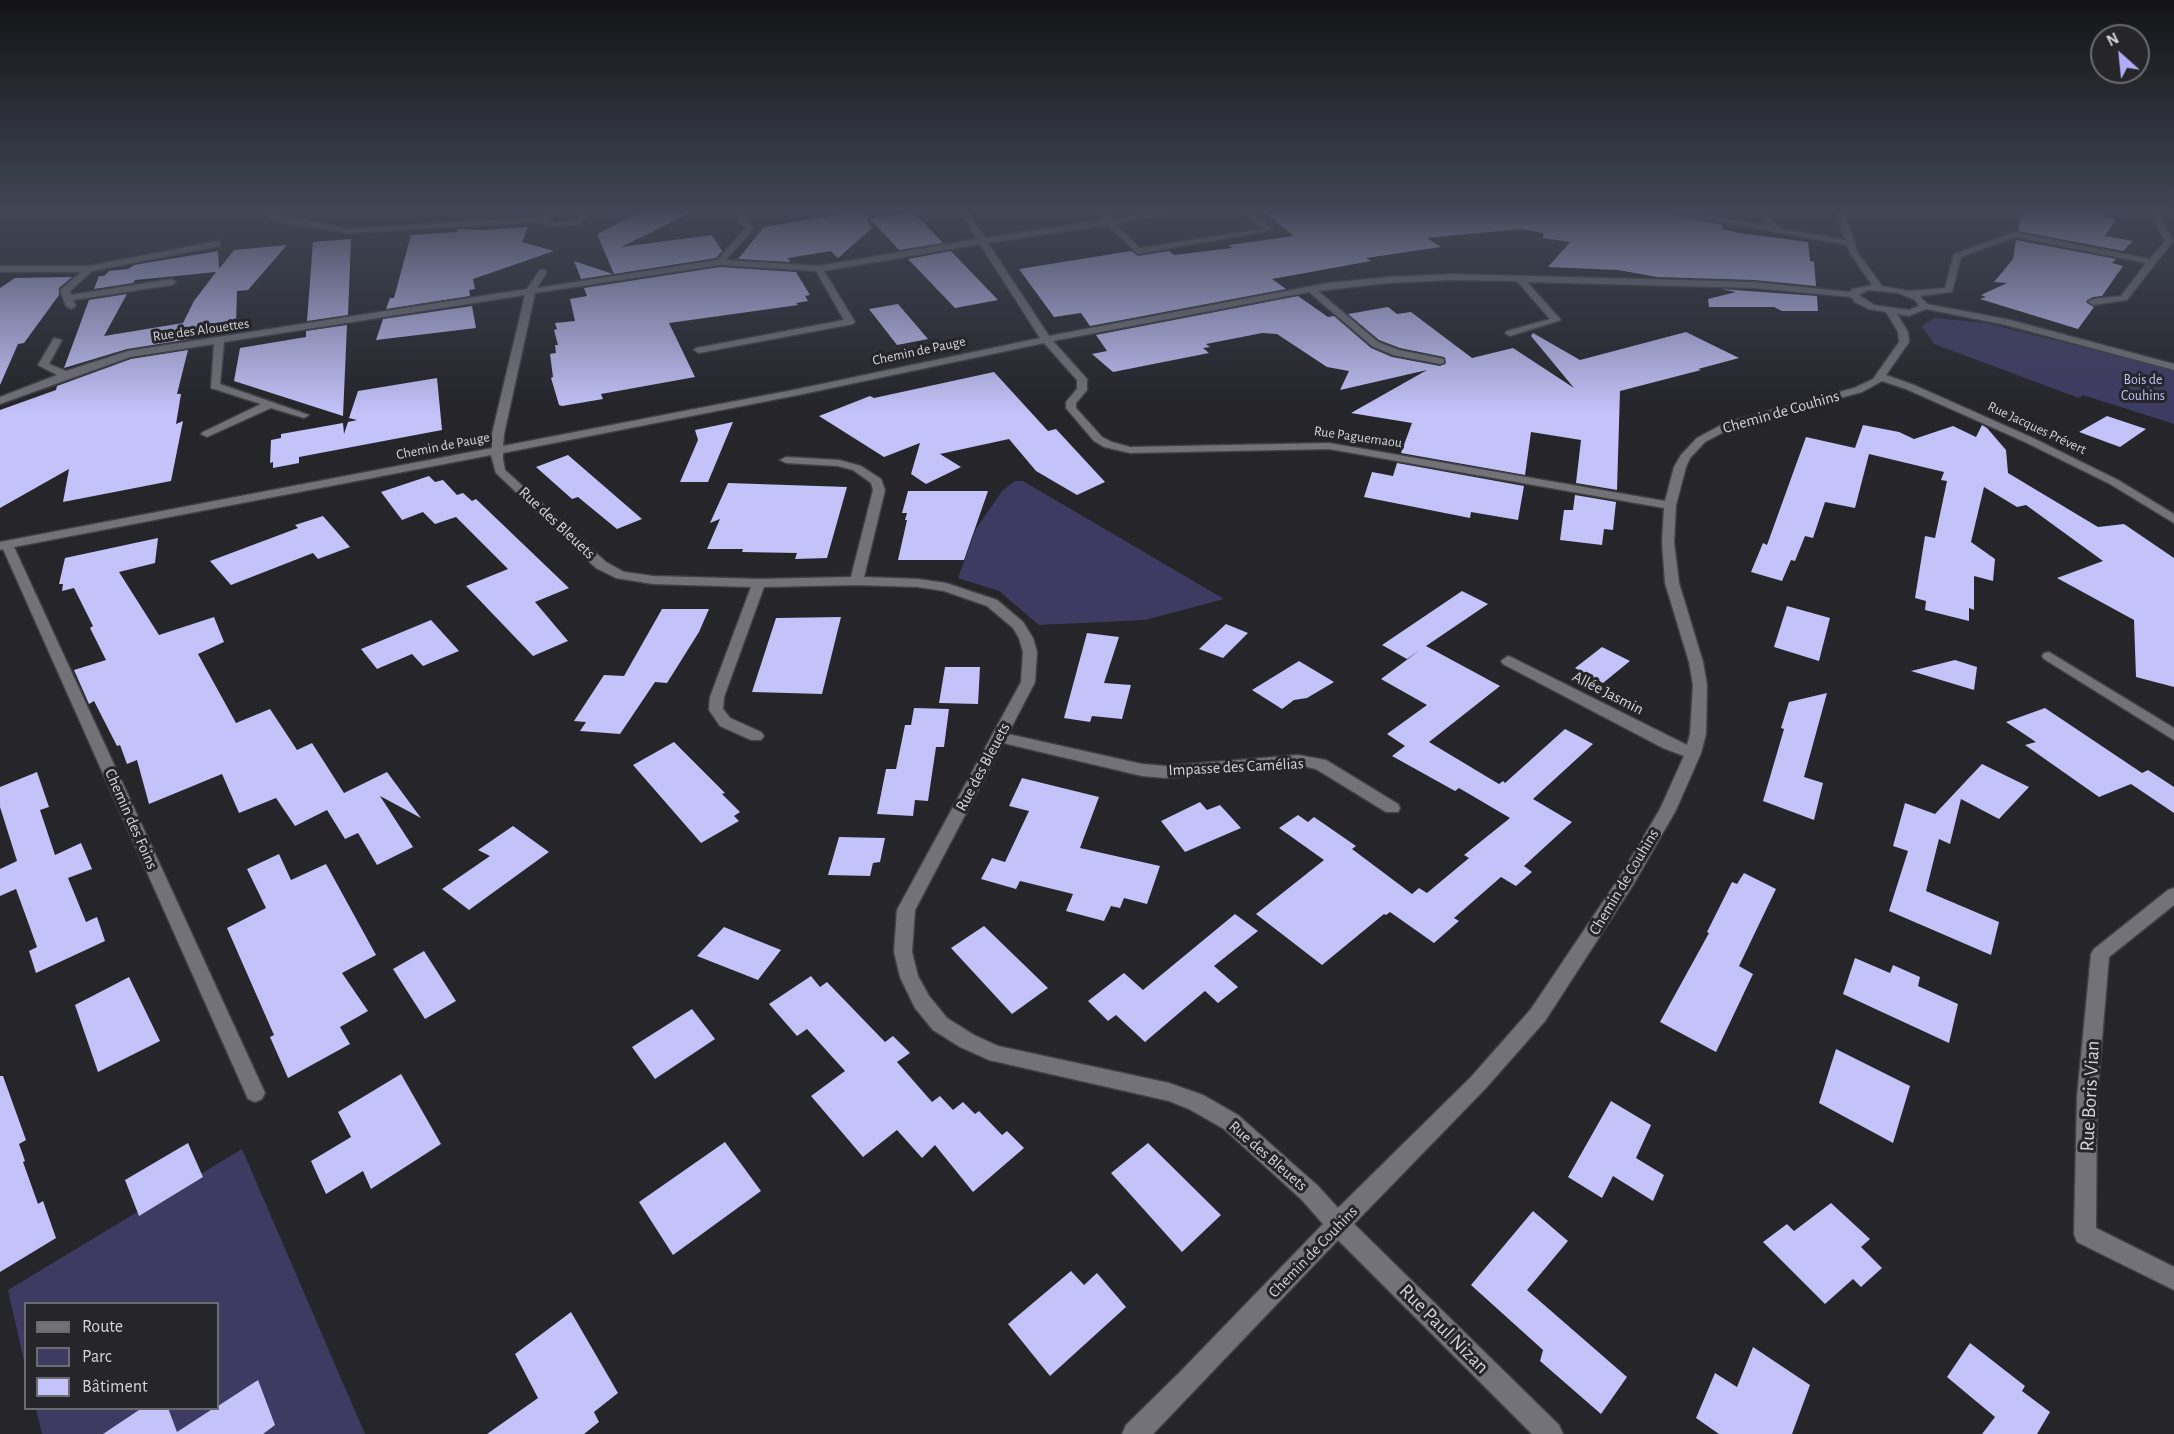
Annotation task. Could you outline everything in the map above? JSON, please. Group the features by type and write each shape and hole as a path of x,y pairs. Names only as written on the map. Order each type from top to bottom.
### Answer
{"street":[{"path":"77,279 65,290 70,303 172,282"},
{"path":"496,451 531,290 538,279"},
{"name":"Rue des Alouettes","path":"0,401 128,354 219,342 606,279"},
{"path":"699,350 850,322 825,279"},
{"path":"1007,279 1046,340"},
{"name":"Chemin de Pauge","path":"4,546 798,392 1046,340 1311,289 1402,279"},
{"name":"Chemin de Pauge","path":"1511,279 1754,285 1854,295"},
{"path":"1510,333 1556,320 1520,279"},
{"path":"1872,279 1878,287"},
{"path":"1910,294 1949,290 1952,279"},
{"path":"2093,302 2124,298 2139,279"},
{"path":"1924,306 1916,312 1891,312 1864,304 1854,295 1860,289 1878,287 1910,294 1918,298 1924,306 2007,322 2174,367"},
{"path":"1311,289 1374,344 1396,353 1440,361"},
{"name":"Chemin de Couhins","path":"1136,1434 1338,1224 1478,1083 1538,1015 1627,880 1668,810 1693,753 1700,724 1700,685 1696,662 1672,583 1668,542 1670,505 1685,457 1701,440 1713,433 1745,420 1858,390 1881,377 1904,342 1903,332 1891,312"},
{"path":"57,340 43,365 66,375"},
{"name":"Rue Paguemaou","path":"1046,340 1082,379 1082,390 1070,406 1072,411 1098,439 1115,447 1130,450 1329,446 1670,505"},
{"path":"219,342 215,386 304,415"},
{"name":"Rue Jacques Prévert","path":"1881,377 1910,387 2029,440 2114,482 2174,519"},
{"path":"207,434 270,404"},
{"name":"Rue des Bleuets","path":"496,451 500,471 610,571 653,580 918,583 946,587 992,603 1018,625 1026,638 1030,652 1028,682 906,910 903,952 909,977 922,1002 940,1024 967,1041 996,1054 1169,1092 1216,1113 1231,1122 1270,1156 1310,1193 1338,1224"},
{"path":"786,460 839,463 857,468 877,481 879,490 857,581"},
{"name":"Chemin des Foins","path":"4,546 255,1093"},
{"path":"756,736 725,722 716,710 716,704 759,583"},
{"path":"2049,656 2174,735"},
{"name":"Allée Jasmin","path":"1508,661 1668,744 1693,753"},
{"name":"Impasse des Camélias","path":"999,736 1142,770 1166,772 1298,760 1320,764 1392,808"},
{"name":"Rue Boris Vian","path":"2174,895 2100,954 2087,1097 2085,1234 2174,1279"},
{"name":"Rue Paul Nizan","path":"1338,1224 1551,1434"}],"green space":[{"name":"Bois de Couhins","path":"1934,318 1986,323 2174,370 2174,424 2083,395 2079,398 1934,344 1922,326"},
{"path":"1015,481 1023,481 1224,599 1145,620 1039,625 999,591 958,578 976,529 1002,491"},
{"path":"242,1149 365,1434 42,1434 36,1410 219,1410 219,1302 24,1302 24,1361 8,1290"}],"building":[{"path":"14,279 70,279 59,288 59,295 24,343 18,344 0,385 0,288"},
{"path":"98,279 146,279 135,280 133,283 94,289"},
{"path":"211,279 258,279 248,290 237,291 236,323 193,329 190,339 127,349 64,368 89,300 127,294 104,336 183,323 194,301"},
{"path":"310,279 349,279 348,315 307,321"},
{"path":"399,279 473,279 475,289 469,290 470,296 386,309 390,298 394,298"},
{"path":"643,279 800,279 810,295 805,296 808,301 796,303 798,305 669,323 695,377 601,394 603,399 562,406 559,405 551,378 553,377 550,354 556,353 555,345 558,345 554,330 557,329 555,323 575,321 570,299 587,296 584,288"},
{"path":"927,279 978,279 998,300 955,308"},
{"path":"1026,279 1272,279 1286,289 1090,326 1081,313 1054,317"},
{"path":"1719,279 1815,279 1816,286"},
{"path":"1997,279 2114,279 2102,296 2086,301 2094,307 2078,329 1980,299 1986,297 1981,295 2007,283 1994,282"},
{"path":"1721,289 1817,296 1818,311 1782,311 1774,307 1709,307 1708,299 1736,292"},
{"path":"1298,296 1328,317 1334,316 1371,348 1392,357 1440,366 1446,363 1444,357 1400,348 1379,340 1348,314 1388,307 1397,314 1411,312 1472,358 1513,348 1574,388 1531,336 1533,333 1580,360 1686,332 1739,358 1620,391 1617,490 1576,483 1581,440 1531,432 1525,475 1401,453 1412,423 1351,413 1427,370 1340,390 1349,371 1327,367 1277,334 1262,333 1206,344 1210,347 1203,348 1209,353 1113,372 1092,354 1107,351 1096,335"},
{"path":"898,304 928,339 897,345 869,309"},
{"path":"472,306 476,328 376,340 383,319"},
{"path":"347,325 343,416 234,381 240,348 306,337 306,331"},
{"path":"188,350 177,394 181,394 176,424 183,421 171,481 63,502 69,469 0,508 0,410 131,359"},
{"path":"994,372 1048,431 1056,429 1105,482 1077,495 1036,471 1009,439 940,454 961,467 926,484 911,474 920,443 884,457 819,416 870,396 874,398"},
{"path":"437,378 442,430 299,457 299,463 273,468 273,462 270,463 271,440 281,438 281,434 343,423 344,434 348,422 357,420 349,418 358,391"},
{"path":"2107,416 2146,429 2120,447 2079,432"},
{"path":"733,422 708,482 680,482 698,440 695,430"},
{"path":"1863,425 1899,432 1914,439 1953,426 1976,437 1982,425 2006,450 2008,473 2098,527 2124,524 2174,558 2174,687 2136,677 2134,620 2057,578 2103,561 2026,505 2017,507 1984,487 1971,542 1995,559 1993,581 1974,576 1974,610 1969,608 1969,621 1925,610 1926,601 1915,598 1925,536 1935,538 1947,481 1941,480 1944,472 1869,454 1855,508 1825,502 1813,538 1805,536 1795,561 1791,560 1782,581 1751,572 1763,543 1767,545 1806,437 1855,448"},
{"path":"568,455 642,519 617,529 578,497 572,499 536,467"},
{"path":"1397,463 1524,486 1518,520 1471,512 1470,518 1364,497 1372,472 1393,476"},
{"path":"429,476 435,482 443,480 457,495 463,493 472,501 476,499 569,588 535,602 568,641 533,656 466,586 508,569 456,517 435,524 423,512 402,520 381,492"},
{"path":"728,483 847,487 827,558 795,559 797,553 707,549 720,519 710,523"},
{"path":"908,491 988,491 964,560 898,560 907,520 905,520 907,513 902,513"},
{"path":"1575,495 1616,502 1613,530 1604,529 1602,545 1560,540 1564,510 1573,510"},
{"path":"323,516 350,547 318,559 313,553 231,585 210,561 298,528 295,525"},
{"path":"158,538 155,563 119,572 159,635 214,617 224,642 198,654 236,723 270,709 297,750 312,743 344,793 387,772 421,818 380,796 413,847 377,865 358,833 345,839 327,810 295,826 276,798 239,813 222,774 149,804 137,760 127,764 120,745 117,746 94,701 89,704 74,670 106,660 90,628 93,626 74,588 62,591 63,584 59,584 65,558"},
{"path":"1462,591 1488,604 1426,646 1500,686 1429,742 1499,784 1503,781 1505,783 1565,729 1593,744 1533,799 1572,822 1524,866 1532,872 1516,886 1501,877 1454,918 1459,921 1434,943 1390,912 1384,914 1322,965 1256,914 1324,860 1279,828 1298,815 1308,822 1314,817 1356,846 1352,849 1412,894 1419,888 1427,893 1469,858 1464,855 1510,818 1459,788 1455,791 1392,756 1405,746 1387,734 1427,705 1381,679 1420,650 1407,659 1382,645"},
{"path":"1787,606 1830,618 1819,661 1774,647"},
{"path":"662,609 709,609 699,632 667,683 655,682 620,734 580,731 586,722 574,721 604,675 624,676"},
{"path":"841,617 822,694 752,692 776,618"},
{"path":"431,620 459,651 423,666 412,654 377,669 361,649"},
{"path":"1226,624 1248,633 1223,658 1199,649"},
{"path":"1087,633 1119,637 1104,683 1131,685 1122,719 1092,716 1090,722 1064,718"},
{"path":"1602,647 1630,661 1603,683 1575,668"},
{"path":"1955,660 1977,667 1974,690 1911,671"},
{"path":"1299,661 1334,682 1307,698 1294,700 1282,709 1252,690"},
{"path":"945,667 980,667 978,704 939,703"},
{"path":"1827,693 1804,777 1823,783 1814,820 1763,801 1784,729 1781,728 1789,702"},
{"path":"914,708 949,709 944,747 936,747 928,801 915,800 913,816 877,814 886,769 896,769 905,725 911,725"},
{"path":"2045,708 2142,773 2148,770 2174,787 2174,813 2131,784 2099,797 2025,745 2036,742 2006,722"},
{"path":"674,742 725,793 722,794 740,812 734,816 739,821 701,843 633,765"},
{"path":"1982,764 2029,787 1999,819 1961,799 1950,844 1939,839 1926,891 1999,922 1991,955 1889,911 1908,851 1893,846 1905,803 1935,814"},
{"path":"37,772 49,807 40,810 55,855 81,843 92,869 68,878 86,922 97,917 105,941 36,973 29,951 37,947 16,889 0,896 0,869 17,861 0,807 0,787"},
{"path":"1022,778 1099,797 1080,848 1160,866 1147,904 1124,898 1120,908 1111,906 1104,921 1066,911 1073,894 1020,881 1016,889 981,879 992,858 1005,862 1029,811 1009,806"},
{"path":"1200,802 1207,810 1220,805 1241,828 1185,852 1161,821"},
{"path":"513,826 549,852 469,910 442,889 490,856 478,850"},
{"path":"839,837 885,838 880,862 873,863 870,876 828,875"},
{"path":"279,854 291,880 326,864 376,955 342,973 368,1011 340,1027 350,1044 288,1078 270,1037 274,1035 227,928 266,908 247,869"},
{"path":"1744,873 1776,889 1739,966 1753,974 1716,1052 1660,1022 1709,933 1707,932 1732,882 1737,884"},
{"path":"1235,914 1258,931 1214,966 1238,987 1218,1003 1205,991 1145,1042 1116,1015 1108,1021 1088,1001 1124,973 1143,990"},
{"path":"984,926 1048,988 1012,1014 951,948"},
{"path":"724,927 781,950 758,980 697,956"},
{"path":"424,951 456,1001 425,1019 393,969"},
{"path":"1855,958 1890,973 1893,965 1920,977 1918,986 1958,1004 1949,1043 1843,994"},
{"path":"811,976 820,987 827,982 885,1042 893,1036 910,1053 897,1062 932,1102 940,1096 953,1110 963,1102 975,1114 979,1111 1002,1135 1007,1131 1024,1148 973,1192 935,1145 922,1158 897,1130 863,1157 811,1096 845,1071 807,1029 797,1036 769,1004"},
{"path":"129,977 160,1041 98,1072 75,1005"},
{"path":"692,1009 715,1039 655,1079 632,1047"},
{"path":"1836,1049 1910,1086 1893,1143 1819,1103"},
{"path":"401,1074 441,1144 371,1189 363,1171 326,1194 311,1161 351,1137 338,1112"},
{"path":"0,1076 3,1076 26,1140 19,1144 25,1161 23,1162 38,1204 43,1201 56,1238 0,1272"},
{"path":"1611,1101 1651,1125 1636,1158 1664,1175 1653,1201 1613,1176 1602,1198 1568,1177"},
{"path":"725,1142 761,1191 673,1255 639,1202"},
{"path":"188,1143 203,1177 139,1216 125,1180"},
{"path":"1148,1143 1221,1215 1182,1252 1111,1173"},
{"path":"1831,1203 1870,1239 1861,1247 1882,1268 1861,1287 1853,1279 1825,1304 1763,1242 1787,1224 1794,1231"},
{"path":"1533,1211 1568,1241 1527,1290 1627,1377 1601,1414 1540,1361 1543,1350 1471,1285"},
{"path":"1071,1271 1084,1285 1097,1273 1126,1307 1050,1376 1008,1324"},
{"path":"571,1312 618,1393 594,1412 599,1422 584,1434 487,1434 538,1398 515,1354"},
{"path":"1970,1343 2025,1386 2022,1391 2050,1412 2037,1434 1982,1434 1995,1417 1947,1377"},
{"path":"1753,1347 1810,1385 1792,1434 1719,1434 1696,1418 1715,1373 1737,1387"},
{"path":"258,1380 275,1425 263,1434 103,1434 139,1410 169,1410 177,1432 211,1410 219,1410 219,1405"}]}
